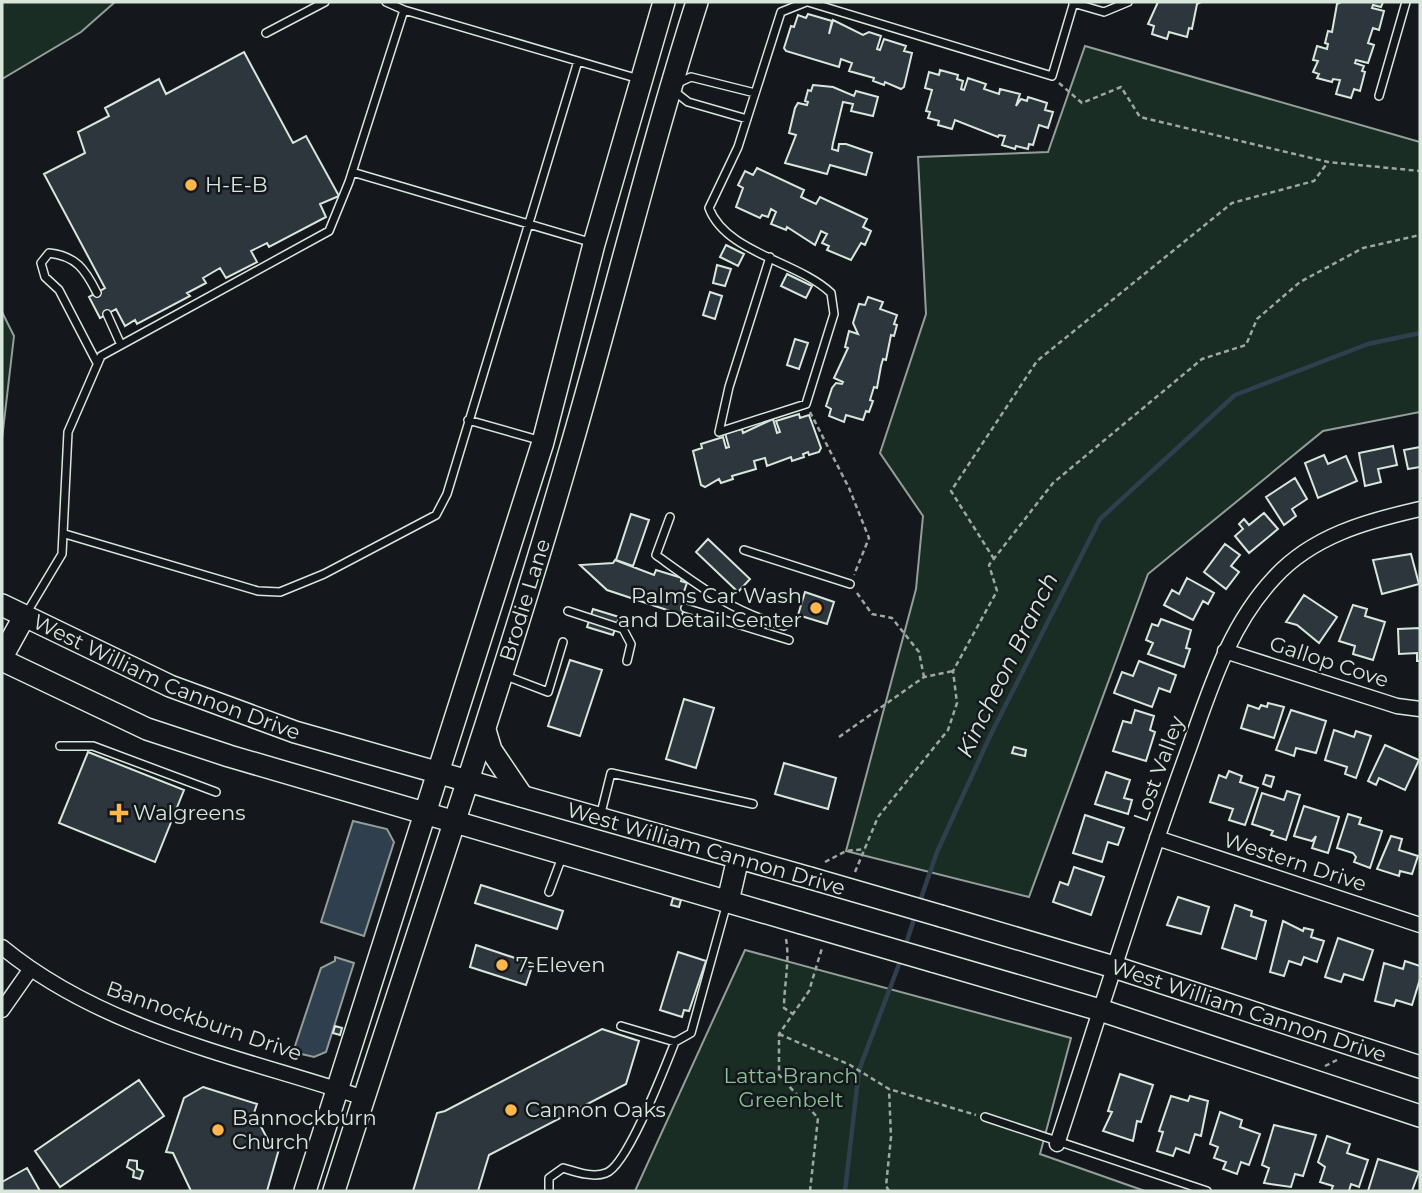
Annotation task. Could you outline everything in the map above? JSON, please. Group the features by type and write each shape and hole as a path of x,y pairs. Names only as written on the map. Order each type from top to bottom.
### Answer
{"main road":[{"name":"Brodie Lane","path":"304,1191 428,812 543,442 594,244 664,2"},
{"name":"Brodie Lane","path":"334,1191 457,821 571,449 669,87 697,2"},
{"path":"640,80 669,87"},
{"name":"West William Cannon Drive","path":"2,605 182,690 295,732 738,858 817,870 941,916 1114,967 1420,1066"},
{"path":"2,658 24,617"},
{"name":"West William Cannon Drive","path":"2,658 147,729 229,756 728,901 793,926 932,961 1100,1010 1420,1116"},
{"path":"485,730 491,750 522,796"},
{"path":"728,901 738,858"}],"street":[{"name":"Lost Valley","path":"1057,1144 1157,838 1225,651 1246,611 1276,576 1311,547 1346,529 1420,509"},
{"name":"Gallop Cove","path":"1225,651 1397,706 1420,709"},
{"name":"Western Drive","path":"1157,838 1420,925"},
{"name":"Bannockburn Drive","path":"2,947 30,970 128,1021 364,1098"},
{"path":"2,1010 30,970"}],"lane":[{"path":"267,33 325,2"},
{"path":"386,2 404,10 640,80"},
{"path":"770,257 729,387 719,432 806,404 834,314 831,293 817,279 736,240 715,223 709,208 738,147 781,12 807,2 1052,76 1074,2 1104,12 1128,2"},
{"path":"1379,96 1406,2"},
{"path":"24,617 61,554 65,534 68,432 101,356 329,231 352,172 404,10"},
{"path":"65,534 258,591 279,592 324,574 436,515 447,494 531,225 578,61"},
{"path":"747,119 688,102 669,87 691,77 755,93"},
{"path":"352,172 594,244"},
{"path":"97,293 84,268 66,255 49,253 41,263 45,277 59,290 97,363"},
{"path":"107,314 121,345"},
{"path":"468,420 543,442"},
{"path":"670,517 656,555 723,604 753,618 784,626"},
{"path":"744,550 850,584"},
{"path":"685,607 789,640"},
{"path":"568,611 623,629 631,644 627,661"},
{"path":"502,675 548,692 563,642"},
{"path":"60,746 93,746 216,792"},
{"path":"599,818 611,773 753,804"},
{"path":"550,892 563,854"},
{"path":"549,1191 549,1178 564,1168 581,1174 604,1174 619,1166 633,1132 650,1106 675,1042 691,1033 728,901"},
{"path":"621,1026 675,1042"},
{"path":"985,1117 1057,1144 1207,1191"}],"path":[{"path":"1052,76 1082,103 1121,87 1140,117 1328,162 1420,171"},
{"path":"994,559 951,491 1037,361 1233,203 1314,181 1328,162"},
{"path":"854,874 878,817 948,730 957,703 953,671 997,591 989,565 1053,483 1202,359 1246,345 1257,318 1300,282 1363,248 1420,235"},
{"path":"806,404 849,488 869,538 850,584 872,614 892,618 919,652 924,677"},
{"path":"839,737 924,677 953,671"},
{"path":"817,870 846,851 865,849"},
{"path":"793,926 784,978 784,1009 793,1014"},
{"path":"810,1191 818,1118 779,1075 779,1034 809,991 822,948"},
{"path":"779,1034 850,1065 889,1089 985,1117"},
{"path":"1323,1073 1325,1065 1340,1059"},
{"path":"889,1089 891,1137 886,1186 889,1191"}],"green space":[{"path":"2,2 115,2 81,32 2,79"},
{"path":"1085,46 1420,142 1420,412 1323,431 1148,574 1029,897 846,851 916,589 923,516 880,453 926,314 918,157 1048,152"},
{"path":"2,312 14,336 2,439"},
{"name":"Latta Branch Greenbelt","path":"745,950 1071,1038 1040,1154 1145,1191 635,1191"}],"water":[{"path":"353,821 387,829 394,842 364,936 321,922"},
{"path":"335,957 354,963 326,1052 314,1057 293,1052 321,968 335,961"}],"building":[{"path":"1158,2 1201,2 1197,4 1192,29 1189,28 1187,37 1169,32 1167,39 1152,34 1154,26 1148,24"},
{"path":"1383,2 1381,7 1373,5 1372,8 1384,11 1379,30 1373,28 1368,43 1374,45 1368,63 1356,60 1355,63 1364,66 1362,71 1365,72 1360,91 1354,89 1351,98 1336,94 1340,80 1333,79 1332,82 1317,78 1319,74 1313,72 1318,61 1313,60 1317,46 1327,49 1328,44 1325,43 1328,31 1332,32 1337,4"},
{"path":"808,14 832,21 829,34 833,20 863,35 869,32 881,36 877,49 880,50 884,39 906,46 904,51 912,53 904,87 901,89 885,82 884,85 873,81 874,78 849,71 852,63 841,59 839,67 786,51 784,48 791,26 794,27 798,15 806,18"},
{"name":"H-E-B","path":"244,52 293,143 306,136 339,196 320,204 326,217 269,247 267,243 251,251 257,262 226,278 220,268 203,278 206,283 187,293 190,296 137,324 135,320 125,326 116,309 100,318 89,297 105,288 44,174 85,153 78,132 109,116 105,108 159,79 166,94"},
{"path":"940,70 958,75 957,79 963,81 961,89 964,90 968,78 986,84 984,89 999,94 1000,89 1020,94 1016,106 1021,99 1027,101 1028,97 1047,103 1045,110 1053,112 1048,128 1039,125 1033,145 1029,144 1028,149 1016,146 1015,149 1002,145 1005,136 998,137 955,120 952,129 938,125 939,121 928,118 930,112 926,111 932,90 925,88 929,72 939,75"},
{"path":"813,85 833,87 854,96 856,91 878,97 873,116 851,111 853,104 843,102 832,149 838,151 839,144 846,144 872,153 866,175 830,165 827,174 785,163 796,135 789,133 795,108 798,103 807,105 808,102 805,101 808,90 811,91"},
{"path":"757,168 804,190 801,197 816,204 820,197 867,219 863,227 871,231 865,245 861,243 851,260 827,250 829,246 822,243 827,234 821,231 815,245 787,227 786,230 771,224 776,212 771,209 768,217 762,215 760,218 736,207 743,188 738,185 745,171 753,175"},
{"path":"726,245 744,254 738,266 720,257"},
{"path":"717,265 731,269 725,286 713,283"},
{"path":"787,274 812,286 806,298 781,286"},
{"path":"710,292 722,296 715,319 703,315"},
{"path":"868,297 883,302 880,309 897,315 894,324 897,325 894,336 891,335 886,360 883,359 869,412 866,411 863,420 846,415 844,422 829,416 831,409 826,406 832,388 836,383 843,382 834,378 848,348 845,347 849,331 858,334 853,323 859,304 865,305"},
{"path":"795,339 808,343 799,369 787,365"},
{"path":"799,414 800,418 809,415 821,448 819,452 809,455 808,452 803,454 804,457 792,461 791,457 767,466 765,458 754,461 756,469 732,476 733,479 721,483 719,479 705,487 701,485 693,451 702,448 701,444 723,437 726,448 729,447 725,433 742,429 743,433 773,419 777,433 780,432 776,421"},
{"path":"1393,446 1397,465 1378,469 1381,482 1365,486 1359,453"},
{"path":"1420,447 1420,467 1408,469 1404,450"},
{"path":"1324,455 1328,464 1346,456 1357,481 1318,498 1305,463"},
{"path":"1295,478 1307,499 1292,509 1296,516 1284,525 1266,497"},
{"path":"1264,513 1278,529 1249,553 1235,536 1243,529 1239,524 1244,519 1249,525"},
{"path":"631,514 649,520 633,566 616,560"},
{"path":"708,539 750,579 738,592 696,552"},
{"path":"1225,544 1240,555 1231,566 1239,572 1226,589 1204,572"},
{"path":"1411,554 1419,584 1382,594 1373,560"},
{"path":"615,560 654,575 656,570 682,578 681,581 687,583 682,597 688,598 682,615 607,590 580,565 613,563"},
{"path":"1187,578 1214,593 1208,604 1203,601 1193,620 1164,605 1172,590 1179,594"},
{"name":"Palms Car Wash and Detail Center","path":"805,592 834,602 827,624 798,615"},
{"path":"1304,595 1337,617 1319,643 1297,625 1286,622"},
{"path":"1353,605 1367,609 1365,616 1385,622 1373,660 1353,654 1355,646 1339,641"},
{"path":"593,609 619,617 613,635 587,627"},
{"path":"1161,619 1191,630 1186,648 1190,649 1184,667 1148,654 1153,643 1146,640 1152,624 1158,626"},
{"path":"1420,628 1420,661 1417,661 1417,653 1399,654 1398,629"},
{"path":"570,660 602,670 580,736 548,726"},
{"path":"1139,661 1176,675 1170,692 1159,688 1152,707 1114,693 1122,672 1133,676"},
{"path":"684,699 714,708 696,768 666,759"},
{"path":"1268,703 1284,707 1274,738 1241,728 1248,705 1259,709 1261,705 1267,707"},
{"path":"1135,710 1154,716 1150,730 1155,732 1146,761 1113,751 1123,721 1131,723"},
{"path":"1291,710 1326,721 1316,753 1296,748 1294,756 1276,750"},
{"path":"1334,730 1354,737 1356,731 1371,736 1356,778 1345,774 1347,767 1325,760"},
{"path":"1385,745 1419,760 1405,790 1379,778 1376,785 1368,781"},
{"path":"1014,747 1026,750 1025,756 1012,753"},
{"name":"Walgreens","path":"88,752 184,790 155,862 59,823"},
{"path":"784,763 836,778 828,809 775,794"},
{"path":"1229,771 1242,776 1240,782 1258,788 1245,825 1229,820 1233,809 1210,802 1219,775 1226,778"},
{"path":"1106,772 1130,780 1124,798 1132,800 1128,814 1095,804"},
{"path":"1266,775 1274,777 1271,787 1263,784"},
{"path":"1287,791 1300,795 1286,840 1271,835 1273,831 1252,824 1262,793 1284,800"},
{"path":"1304,806 1339,817 1328,853 1312,848 1316,836 1312,841 1294,836"},
{"path":"1348,814 1361,818 1359,824 1382,831 1370,868 1354,862 1356,857 1353,853 1337,848"},
{"path":"1085,815 1124,828 1118,845 1108,842 1102,862 1073,853"},
{"path":"1391,836 1402,839 1399,850 1418,856 1412,874 1400,871 1399,876 1377,869"},
{"path":"1074,867 1104,877 1091,915 1053,902 1060,882 1068,885"},
{"path":"481,885 563,911 557,929 475,903"},
{"path":"1178,897 1209,907 1201,934 1167,925"},
{"path":"673,898 681,900 679,907 671,905"},
{"path":"1235,905 1252,911 1251,916 1266,921 1256,959 1222,948"},
{"path":"1283,921 1303,931 1304,928 1313,930 1311,937 1324,941 1317,962 1304,957 1301,965 1289,961 1284,976 1270,972"},
{"path":"1338,938 1373,950 1363,980 1344,974 1341,982 1325,977"},
{"name":"7-Eleven","path":"476,945 533,964 526,985 470,967"},
{"path":"678,952 706,961 689,1011 684,1010 682,1017 660,1010"},
{"path":"1405,961 1420,966 1420,979 1412,1005 1396,1000 1394,1006 1375,1001 1384,963 1403,969"},
{"path":"335,1026 342,1028 340,1035 333,1033"},
{"name":"Cannon Oaks","path":"602,1029 639,1041 626,1084 489,1155 478,1191 413,1191 437,1113"},
{"path":"1120,1074 1153,1085 1141,1122 1137,1121 1133,1141 1103,1131 1112,1112 1108,1111"},
{"path":"139,1080 164,1116 60,1187 35,1151"},
{"name":"Bannockburn Church","path":"203,1087 257,1104 254,1113 271,1146 279,1149 267,1191 191,1191 173,1153 166,1152 184,1098"},
{"path":"1171,1096 1188,1101 1190,1096 1208,1101 1201,1136 1195,1134 1189,1153 1176,1148 1173,1156 1157,1151 1163,1132 1159,1131"},
{"path":"1220,1112 1242,1120 1240,1127 1260,1134 1249,1165 1241,1162 1237,1174 1223,1169 1226,1162 1214,1158 1218,1147 1210,1144"},
{"path":"1274,1125 1316,1135 1303,1176 1295,1174 1291,1187 1264,1183 1269,1168 1262,1165"},
{"path":"1327,1136 1350,1144 1347,1153 1368,1160 1359,1187 1351,1184 1349,1191 1331,1191 1333,1186 1320,1182 1325,1167 1318,1162"},
{"path":"1378,1159 1419,1172 1412,1191 1368,1191"},
{"path":"129,1160 137,1161 137,1169 143,1171 140,1179 133,1177 134,1171 127,1167"},
{"path":"27,1168 40,1191 2,1191 2,1182"}],"waterway":[{"name":"Kincheon Branch","path":"919,904 937,852 991,734 1100,519 1235,395 1368,344 1420,333"},
{"name":"Kincheon Branch","path":"905,947 915,916"},
{"name":"Kincheon Branch","path":"845,1191 859,1070 901,959"}],"place":[{"name":"H-E-B","path":"191,185"},
{"name":"Palms Car Wash and Detail Center","path":"816,608"},
{"name":"Walgreens","path":"119,813"},
{"name":"7-Eleven","path":"502,965"},
{"name":"Cannon Oaks","path":"511,1110"},
{"name":"Bannockburn Church","path":"218,1130"}]}
